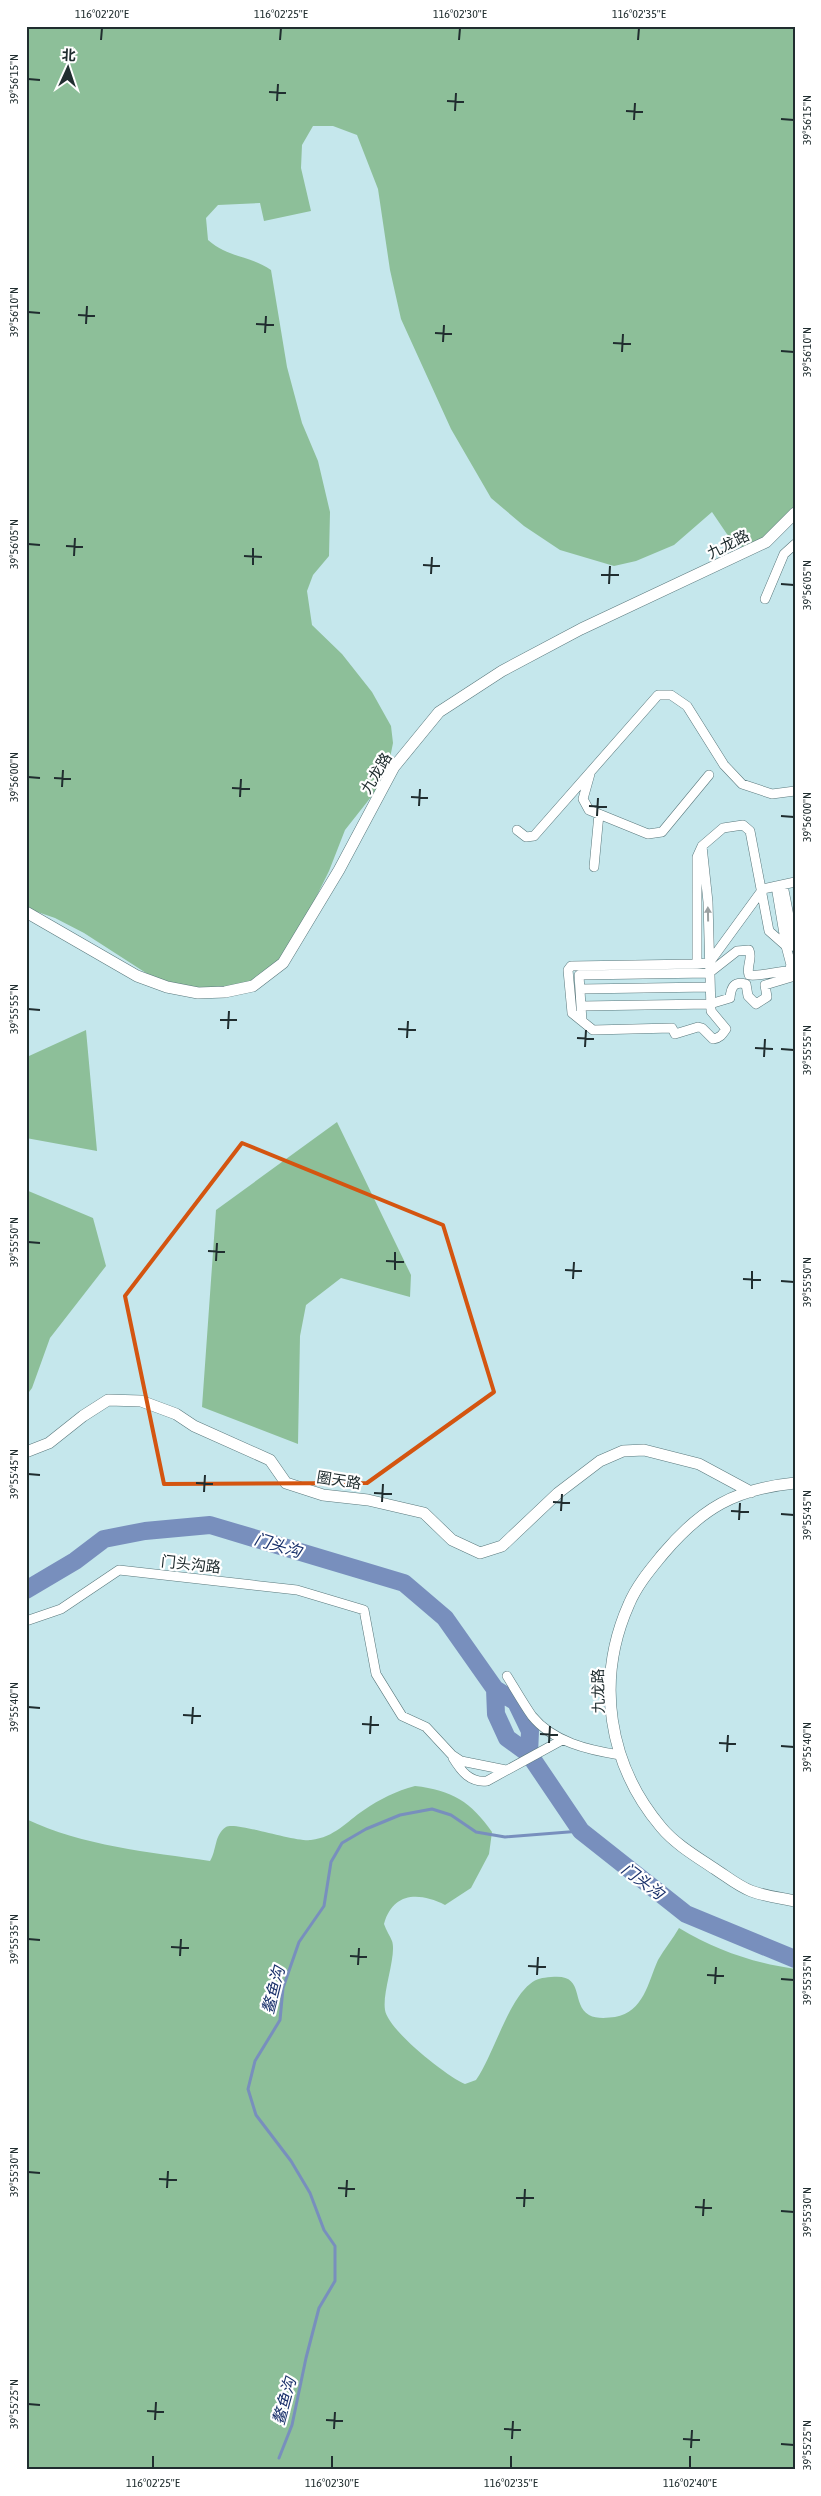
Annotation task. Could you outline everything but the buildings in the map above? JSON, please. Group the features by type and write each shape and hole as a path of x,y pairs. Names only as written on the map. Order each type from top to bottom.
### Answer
{"street":[{"name":"九龙路","path":"26,912 136,976 198,993 225,992 253,986 283,963 339,870 394,767 439,712 502,671 581,629 766,542 795,513"},
{"path":"765,599 784,554 795,544"},
{"path":"517,830 526,837 534,836 658,695 671,695 687,706 724,766 742,784 772,794 795,791"},
{"path":"590,771 583,799 589,810 648,834 662,832 709,774"},
{"path":"594,868 599,814"},
{"path":"697,964 697,858 702,846 723,828 743,825 750,831 769,931 790,946"},
{"path":"702,846 708,902 708,963 710,1004 711,1011 726,1029 719,1038 712,1038 702,1028 698,1027 675,1034 672,1028 593,1030 572,1013 568,974 571,966 708,963 762,888 795,882"},
{"path":"568,974 709,973 737,951 744,949 749,950 751,954 747,968 749,975 756,976 767,972 788,971 791,965 790,946 779,886"},
{"path":"579,975 582,1021"},
{"path":"581,1006 710,1004 730,998 730,988 734,984 741,982 746,984 748,996 756,1004 767,997 765,984 795,976"},
{"path":"580,989 710,987"},
{"name":"圈天路","path":"26,1452 49,1443 108,1400 141,1401 176,1414 194,1426 270,1460 286,1482 324,1495 368,1500 424,1513 452,1540 480,1552 502,1546 558,1493 600,1460 623,1451 644,1450 699,1464 750,1492"},
{"name":"九龙路","path":"795,1483 774,1485 728,1498 705,1512 669,1548 645,1576 629,1604 612,1653 610,1690 620,1755 634,1791 662,1829 699,1859 751,1891 795,1901"},
{"name":"门头沟路","path":"26,1621 61,1609 119,1570 297,1590 364,1610 376,1674 394,1706 402,1716 426,1727 452,1755"},
{"path":"507,1676 533,1717 561,1740 599,1752 620,1755"},
{"path":"452,1755 461,1772 477,1781 487,1780 561,1740"},
{"path":"452,1755 461,1761 506,1770"}],"highlighted area":[{"path":"242,1143 443,1225 494,1392 367,1483 164,1484 125,1296"}],"green space":[{"path":"26,26 795,26 795,515 752,551 733,543 712,512 674,545 636,561 614,566 560,550 524,526 491,498 451,429 401,319 390,270 378,189 357,135 333,126 313,126 302,145 301,168 311,211 264,221 260,203 218,205 206,218 208,240 223,250 263,265 271,270 287,367 302,423 318,461 330,512 329,556 313,575 307,591 312,625 342,654 372,692 391,726 393,743 386,778 345,830 329,871 291,948 264,980 213,994 160,982 84,933 55,918 26,908"},
{"path":"86,1030 97,1151 26,1138 26,1053 29,1056"},
{"path":"337,1122 411,1275 410,1297 341,1278 306,1305 300,1336 298,1444 202,1407 216,1210"},
{"path":"26,1190 93,1218 106,1266 50,1338 32,1388 26,1396"},
{"path":"415,1786 440,1791 460,1799 476,1813 492,1832 489,1854 471,1888 445,1905 426,1898 417,1897 400,1900 388,1913 384,1924 393,1947 385,2002 385,2010 389,2019 396,2029 419,2052 445,2072 465,2084 476,2080 515,2003 522,1992 537,1979 562,1977 569,1980 576,1990 583,2010 589,2015 605,2018 625,2014 639,2003 658,1960 679,1928 735,1955 795,1969 795,2470 26,2470 26,1819 70,1836 93,1842 210,1861 219,1834 226,1827 241,1827 291,1838 311,1840 327,1836 382,1799"}],"waterway":[{"name":"门头沟","path":"26,1590 75,1561 104,1539 145,1531 210,1525 404,1583 445,1618 495,1689 496,1714 507,1738 529,1754 581,1831 686,1914 795,1959"},
{"name":"门头沟","path":"495,1689 516,1702 530,1731 529,1754"},
{"name":"鳌鱼沟","path":"279,2458 292,2425 319,2308 335,2281 335,2246 324,2230 310,2193 291,2161 256,2115 248,2089 255,2061 280,2020 283,1988 299,1942 324,1906 331,1862 342,1843 366,1829 400,1815 432,1809 451,1815 476,1832 505,1837 581,1831"}]}
